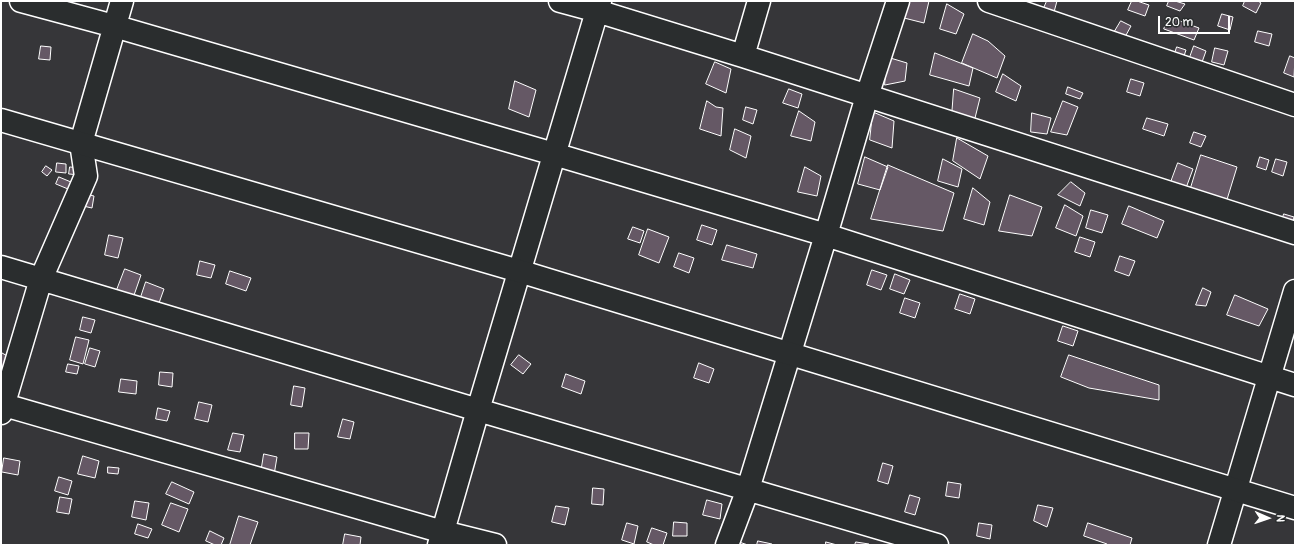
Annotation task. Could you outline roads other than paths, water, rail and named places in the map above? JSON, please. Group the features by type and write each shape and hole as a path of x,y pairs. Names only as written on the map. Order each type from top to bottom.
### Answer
{"street":[{"path":"21,1 114,26 826,235 1295,385"},
{"path":"122,1 81,143 86,176 41,279 2,407 441,538 495,545"},
{"path":"560,1 598,6 743,56 1295,233"},
{"path":"743,56 760,1"},
{"path":"726,545 748,489 867,96 898,1"},
{"path":"989,1 1295,105"},
{"path":"441,538 598,6"},
{"path":"1,120 519,271 1295,508"},
{"path":"1,268 937,545"},
{"path":"1219,545 1295,292"}]}
